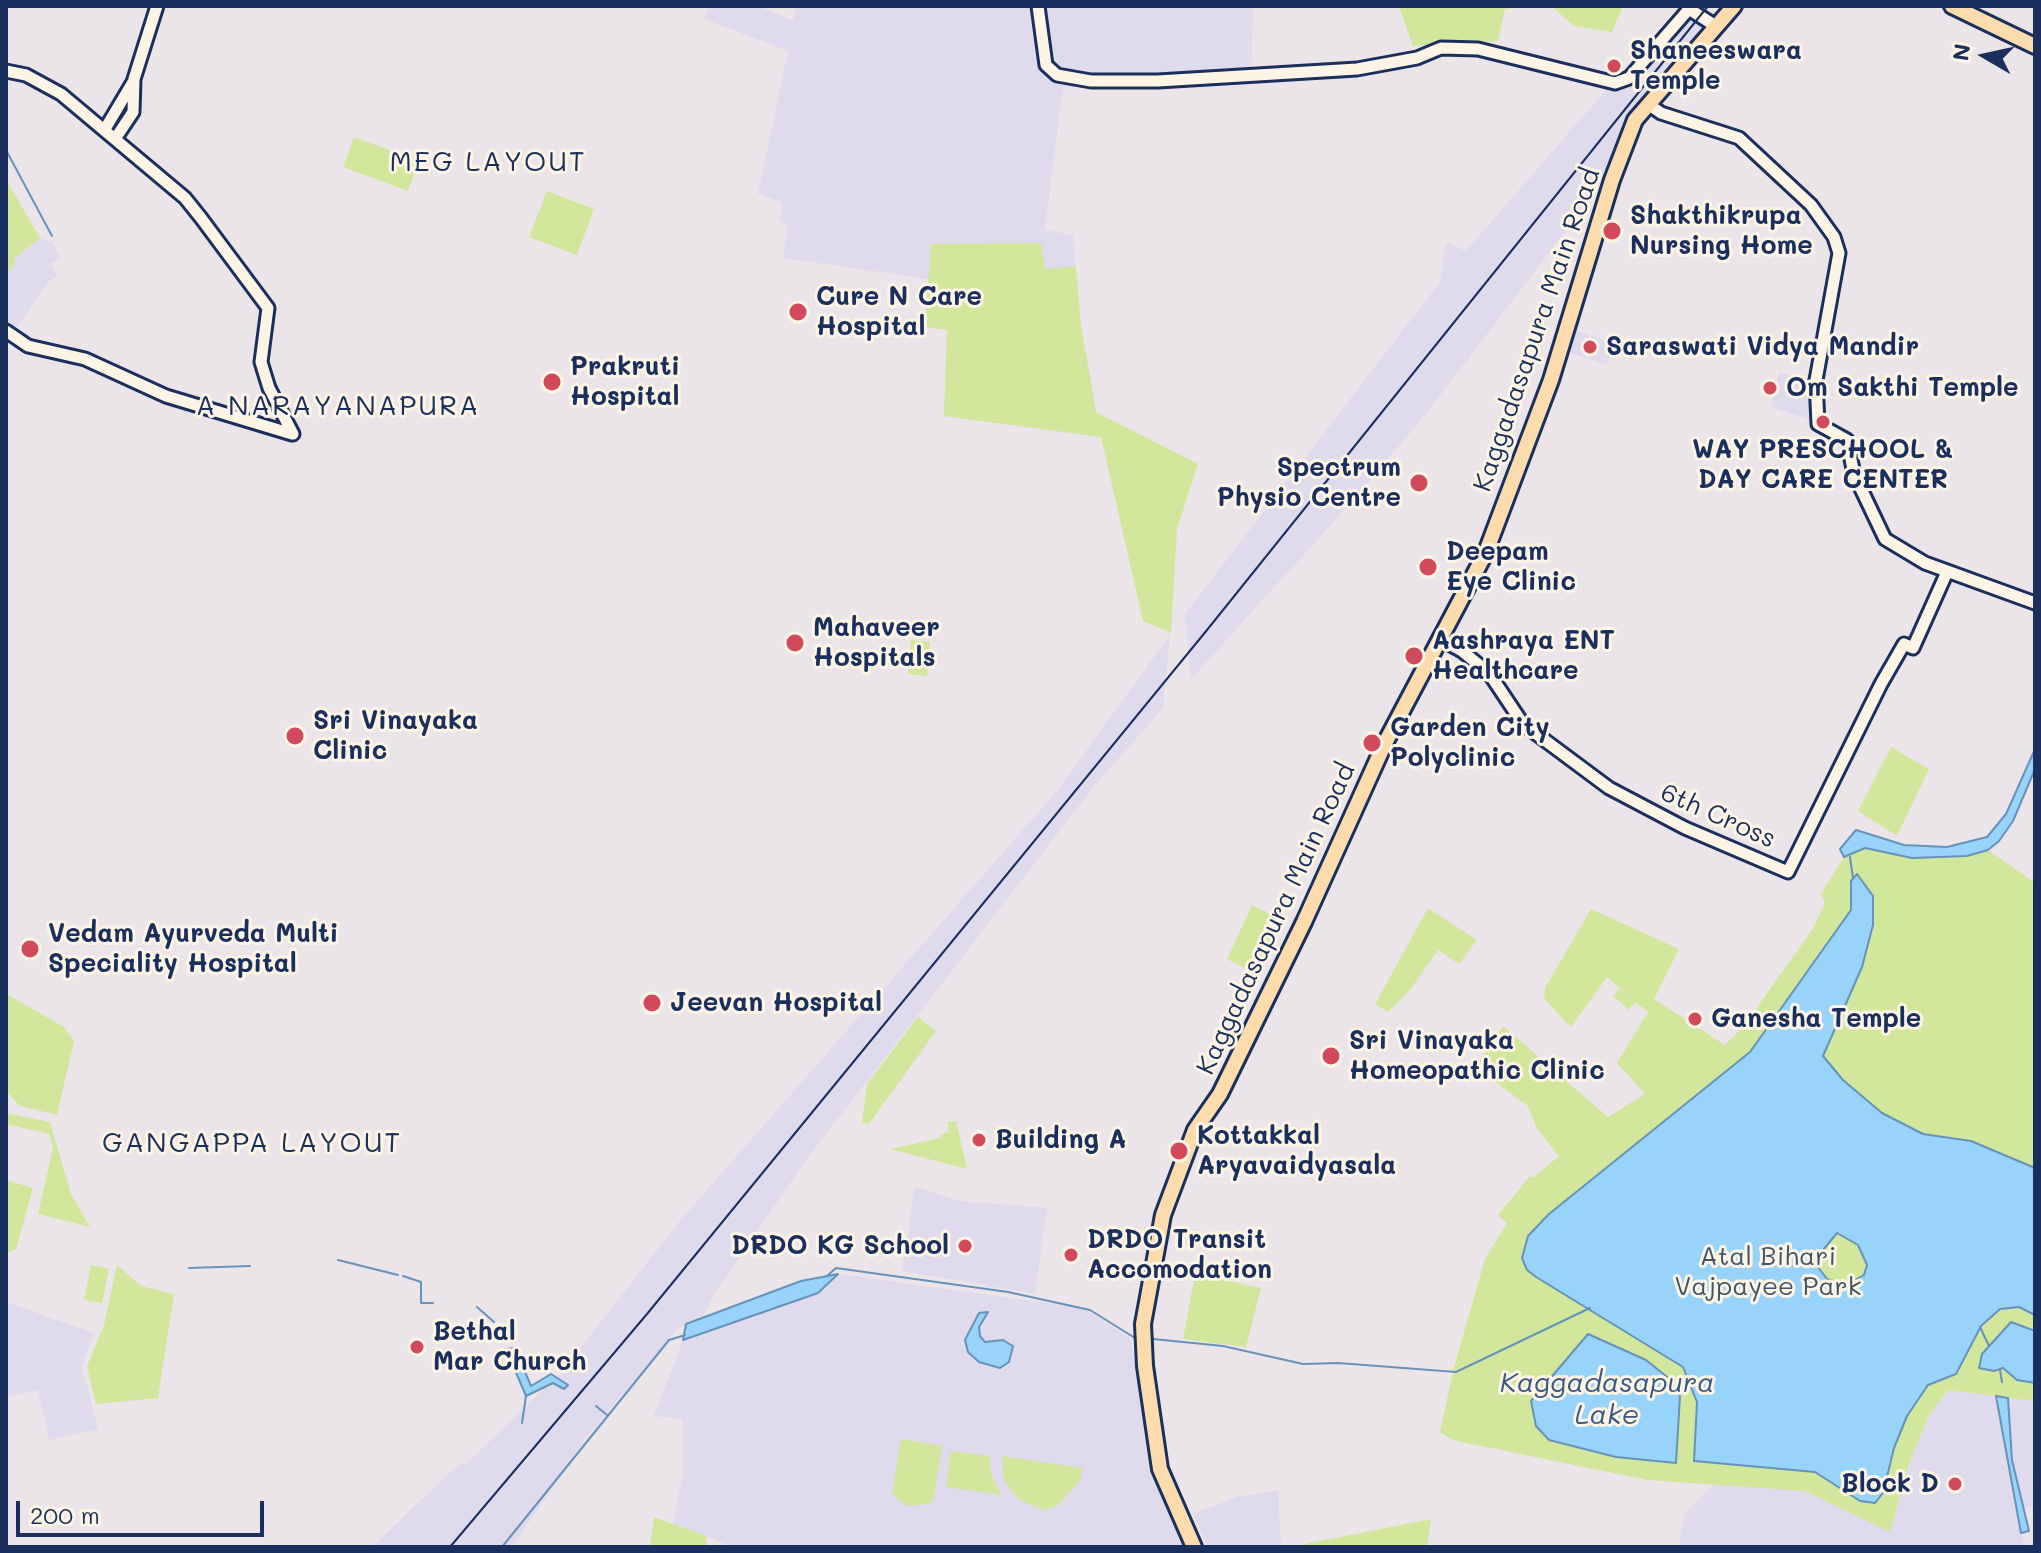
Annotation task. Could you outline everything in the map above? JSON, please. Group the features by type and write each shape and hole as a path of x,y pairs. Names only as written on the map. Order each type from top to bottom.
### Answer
{"main road":[{"name":"Kaggadasapura Main Road","path":"1194,1547 1160,1469 1145,1366 1143,1324 1163,1215 1195,1130 1220,1094 1304,922 1384,745 1490,542 1551,380 1612,180 1635,120 1714,25 1734,6"},
{"path":"1952,6 2035,46"}],"street":[{"path":"105,129 134,79 157,6"},
{"path":"1038,6 1046,65 1057,75 1091,81 1158,81 1357,69 1417,58 1441,48 1478,49 1615,83 1629,78 1689,9 1714,25"},
{"path":"6,71 26,75 61,94 185,198 268,308 261,362 269,388 293,434 166,396 85,359 28,346 6,331"},
{"path":"115,139 133,112 134,79"},
{"path":"1648,104 1661,113 1739,138 1802,196 1834,237 1839,253 1816,380 1818,424 1847,440 1854,474 1885,539 1947,572 2035,603"},
{"name":"6th Cross","path":"1440,639 1462,651 1489,673 1523,724 1609,788 1685,828 1788,872 1881,684 1904,644 1913,648 1947,572"}],"shaded area":[{"path":"709,6 757,6 793,20 796,6 1253,6 1251,84 1063,87 1045,230 1073,235 1081,326 1101,437 944,416 947,330 925,327 929,279 783,258 788,224 780,222 782,202 758,194 788,51 704,19"},
{"path":"1690,16 1705,25 1625,125 1615,154 1580,212 1429,410 1356,497 1191,679 1185,614 1440,282 1446,242 1466,251 1606,90 1615,92 1632,85"},
{"path":"40,238 53,243 60,259 51,263 57,276 47,283 16,329 6,321 6,275 15,262 12,259"},
{"name":"Saraswati Vidya Mandir","path":"1572,329 1614,343 1607,365 1565,351"},
{"path":"1779,373 1812,379 1811,420 1771,407"},
{"path":"1170,635 1163,708 1091,790 806,1160 715,1293 701,1320 679,1327 584,1440 513,1546 372,1547 447,1475 463,1463 465,1465 561,1373 679,1222 1057,791"},
{"path":"915,1187 960,1201 1047,1208 1035,1294 902,1271"},
{"path":"838,1274 1083,1308 1131,1339 1150,1460 1187,1547 734,1547 673,1524 682,1477 683,1419 654,1416 683,1340 818,1293"},
{"path":"6,1302 94,1333 82,1366 98,1429 49,1440 38,1390 6,1397"},
{"path":"1948,1390 2035,1401 2035,1525 2032,1507 2017,1508 2024,1547 1679,1547 1685,1513 1717,1482 1805,1491 1890,1532 1910,1461 1929,1415"},
{"path":"1278,1490 1281,1547 1208,1547 1193,1514 1237,1497"}],"green space":[{"path":"1399,6 1537,6 1505,9 1498,41 1413,46"},
{"path":"1551,6 1623,6 1612,32 1574,26"},
{"path":"354,137 419,161 408,191 343,167"},
{"path":"6,179 40,238 13,259 16,262 6,275"},
{"path":"547,191 594,209 577,255 529,237"},
{"path":"1041,243 1045,269 1076,266 1081,326 1096,412 1198,464 1177,529 1171,633 1143,621 1101,437 944,416 947,330 925,327 931,244"},
{"path":"911,640 930,642 927,676 908,674"},
{"path":"1891,747 1929,769 1897,836 1858,811"},
{"name":"Atal Bihari Vajpayee Park","path":"1865,848 1912,858 1967,856 1988,850 2035,883 2035,1401 1948,1390 1929,1415 1910,1461 1890,1532 1805,1491 1647,1480 1452,1440 1440,1432 1454,1367 1485,1259 1507,1223 1498,1215 1530,1176 1533,1178 1559,1156 1536,1127 1528,1106 1475,1067 1503,1026 1608,1117 1645,1094 1617,1063 1648,1012 1635,1002 1629,1010 1613,996 1619,989 1622,990 1607,977 1571,1027 1544,999 1545,988 1591,909 1679,949 1654,999 1725,1045 1743,1027 1812,930 1825,903 1821,894 1844,857"},
{"path":"1252,905 1284,921 1257,974 1227,959"},
{"path":"1428,908 1477,940 1459,964 1438,950 1410,990 1388,1012 1375,1004"},
{"path":"6,994 64,1027 74,1041 57,1115 20,1106 6,1091"},
{"path":"918,1017 936,1031 869,1124 862,1123 867,1084"},
{"path":"6,1113 50,1122 71,1194 90,1227 38,1214 53,1147 49,1134 6,1124"},
{"path":"956,1121 967,1169 890,1149 941,1138 940,1134 949,1132 947,1122"},
{"path":"6,1180 33,1188 16,1249 8,1253"},
{"path":"91,1265 109,1269 102,1303 84,1300"},
{"path":"117,1265 141,1286 174,1294 158,1398 96,1404 87,1366 104,1325"},
{"path":"1195,1274 1261,1288 1246,1347 1183,1339"},
{"path":"901,1439 942,1446 933,1501 928,1504 907,1506 892,1494"},
{"path":"951,1451 989,1456 992,1477 1001,1495 946,1487"},
{"path":"1002,1456 1082,1468 1080,1481 1058,1505 1045,1510 1017,1498 1004,1480"},
{"path":"654,1517 706,1536 707,1547 650,1547"},
{"path":"1431,1519 1427,1547 1290,1547"}],"water":[{"path":"2035,749 2035,769 2013,821 1999,841 1988,850 1967,856 1912,858 1865,848 1844,857 1840,849 1856,830 1904,845 1947,847 1987,837 2006,814"},
{"name":"Kaggadasapura Lake","path":"1857,874 1873,896 1873,925 1862,967 1823,1056 1843,1080 1882,1113 1923,1134 1971,1141 2035,1168 2035,1315 2019,1307 2000,1309 1981,1326 1956,1374 1928,1385 1907,1416 1894,1448 1883,1493 1875,1503 1860,1501 1815,1472 1694,1461 1697,1402 1683,1367 1536,1277 1527,1270 1522,1258 1528,1236 1549,1214 1750,1052 1851,910 1851,881","holes":["1837,1233 1858,1245 1867,1265 1864,1275 1846,1285 1827,1279 1818,1267 1818,1256"]},
{"path":"838,1274 818,1293 683,1340 686,1324 801,1281"},
{"path":"988,1312 979,1327 980,1336 985,1342 1003,1340 1013,1346 1009,1362 1000,1368 979,1362 968,1352 965,1340 979,1313"},
{"path":"2011,1322 2035,1331 2035,1383 2017,1380 2003,1368 1994,1371 1979,1368 1982,1354"},
{"name":"Kaggadasapura Lake","path":"1588,1334 1646,1360 1671,1380 1680,1396 1676,1463 1616,1457 1549,1440 1536,1426 1531,1401"},
{"path":"515,1348 531,1386 551,1374 568,1385 564,1389 553,1383 526,1396 506,1349"},
{"path":"1996,1396 2008,1398 2012,1460 2029,1531 2021,1533"}],"waterway":[{"path":"6,150 52,236"},
{"path":"1850,857 1853,878"},
{"path":"338,1260 398,1275"},
{"path":"189,1268 250,1266"},
{"path":"827,1276 836,1268 1008,1292 1090,1310 1135,1338"},
{"path":"403,1276 421,1282 421,1303 433,1303"},
{"path":"477,1307 494,1322"},
{"path":"1153,1339 1223,1346 1303,1364 1338,1363 1456,1372 1590,1308"},
{"path":"1980,1327 1989,1346"},
{"path":"502,1547 669,1340 685,1335"},
{"path":"2000,1370 2002,1382"},
{"path":"522,1423 526,1396"},
{"path":"596,1406 607,1415"}],"railway":[{"path":"450,1547 647,1314 1207,630 1708,6"}],"place":[{"name":"Shaneeswara Temple","path":"1614,66"},
{"name":"Shakthikrupa Nursing Home","path":"1612,231"},
{"name":"Cure N Care Hospital","path":"798,312"},
{"name":"Saraswati Vidya Mandir","path":"1590,347"},
{"name":"Prakruti Hospital","path":"552,382"},
{"name":"Om Sakthi Temple","path":"1770,388"},
{"name":"WAY PRESCHOOL & DAY CARE CENTER","path":"1823,422"},
{"name":"Spectrum Physio Centre","path":"1419,483"},
{"name":"Deepam Eye Clinic","path":"1428,567"},
{"name":"Mahaveer Hospitals","path":"795,643"},
{"name":"Aashraya ENT Healthcare","path":"1414,656"},
{"name":"Sri Vinayaka Clinic","path":"295,736"},
{"name":"Garden City Polyclinic","path":"1372,743"},
{"name":"Vedam Ayurveda Multi Speciality Hospital","path":"30,949"},
{"name":"Jeevan Hospital","path":"652,1003"},
{"name":"Ganesha Temple","path":"1695,1019"},
{"name":"Sri Vinayaka Homeopathic Clinic","path":"1331,1056"},
{"name":"Building A","path":"979,1140"},
{"name":"Kottakkal Aryavaidyasala","path":"1179,1151"},
{"name":"DRDO KG School","path":"965,1246"},
{"name":"DRDO Transit Accomodation","path":"1071,1255"},
{"name":"Bethal Mar Church","path":"417,1347"},
{"name":"Block D","path":"1955,1484"}],"district":[{"name":"MEG LAYOUT","path":"488,162"},
{"name":"A NARAYANAPURA","path":"338,406"},
{"name":"GANGAPPA LAYOUT","path":"252,1143"}]}
